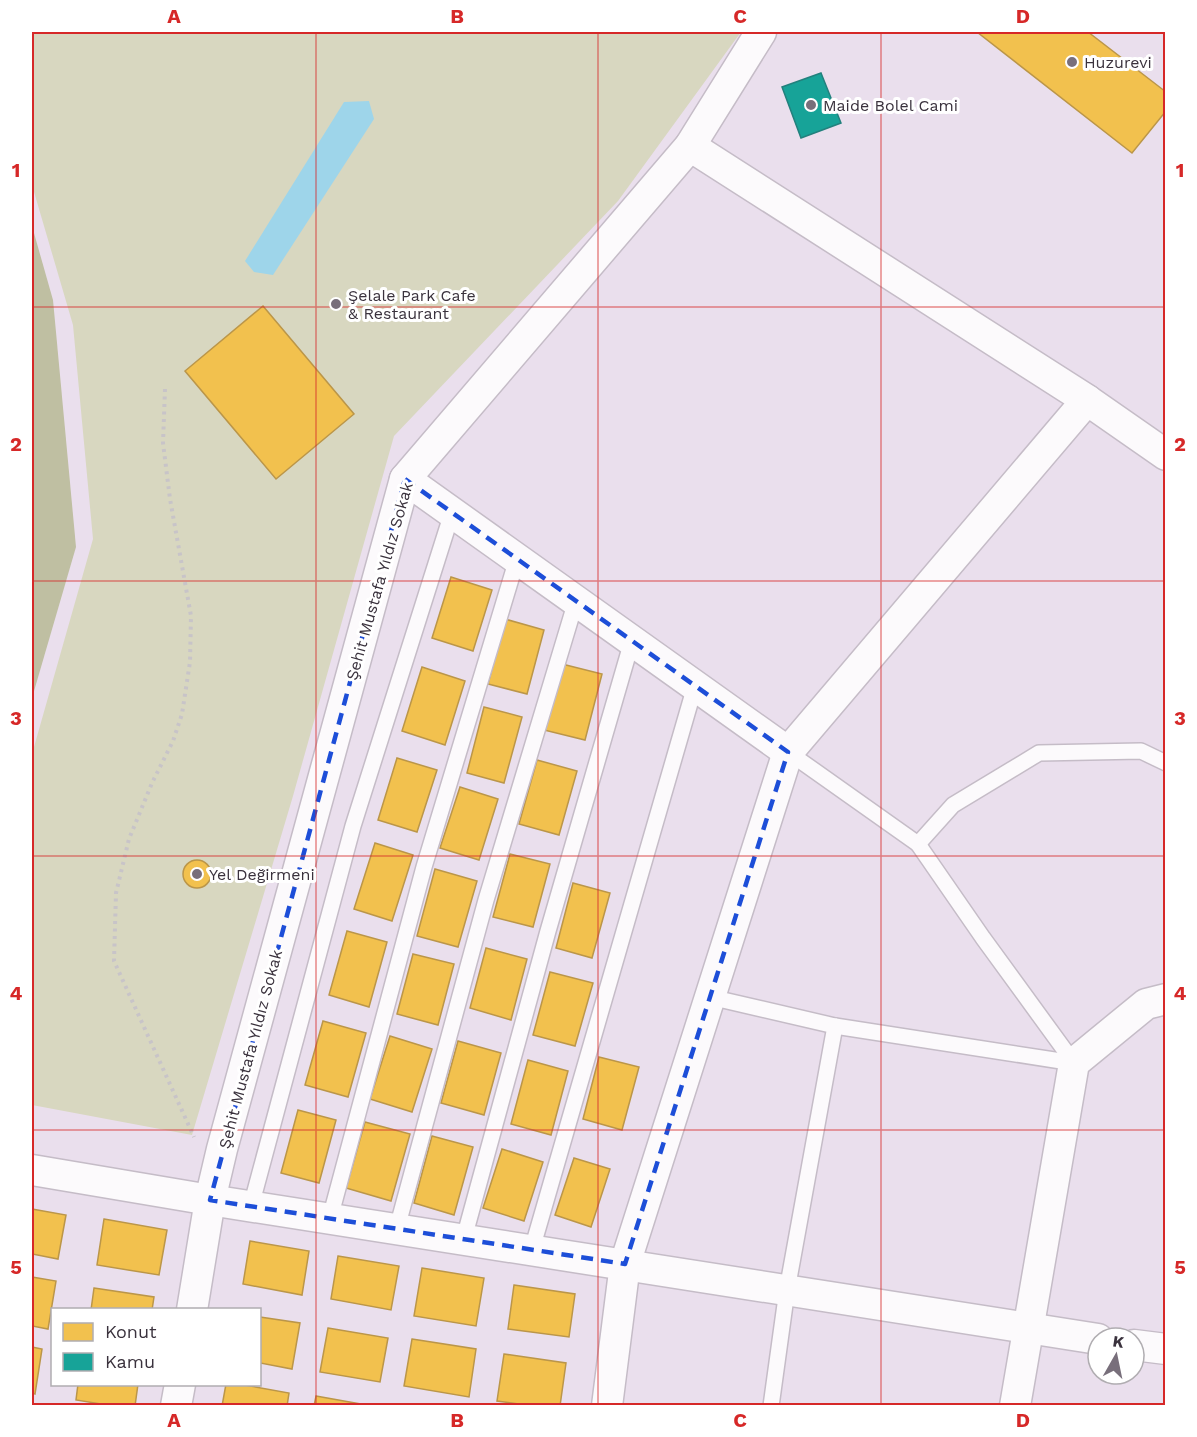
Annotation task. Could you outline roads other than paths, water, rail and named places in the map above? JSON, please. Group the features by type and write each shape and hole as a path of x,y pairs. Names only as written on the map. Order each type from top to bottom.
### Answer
{"street":[{"name":"Şehit Mustafa Yıldız Sokak","path":"192,1308 210,1200 222,1149 405,479 690,146 760,32"},
{"path":"690,146 1087,400 1166,455"},
{"path":"607,1406 625,1263 788,752 1087,400"},
{"path":"405,479 788,752"},
{"path":"1015,1406 1074,1063 1146,1004 1166,999"},
{"path":"32,1170 1086,1337"},
{"path":"1146,1346 1166,1349"},
{"path":"176,1406 180,1386"}],"lane":[{"path":"251,1206 353,826 452,513"},
{"path":"330,1218 424,867 517,559"},
{"path":"397,1228 486,900 576,601"},
{"path":"464,1238 548,931 632,641"},
{"path":"532,1249 695,686"},
{"path":"918,844 953,805 1039,753 1141,751 1166,763"},
{"path":"788,752 918,844 982,938 1074,1063"},
{"path":"710,997 835,1026 1074,1063"},
{"path":"771,1406 787,1290 835,1026"}],"water":[{"path":"369,101 374,119 273,275 254,272 245,261 344,102"}],"place":[{"name":"Huzurevi","path":"1072,62"},
{"name":"Maide Bolel Cami","path":"811,105"},
{"name":"Şelale Park Cafe & Restaurant","path":"336,304"},
{"name":"Yel Değirmeni","path":"197,874"}]}
